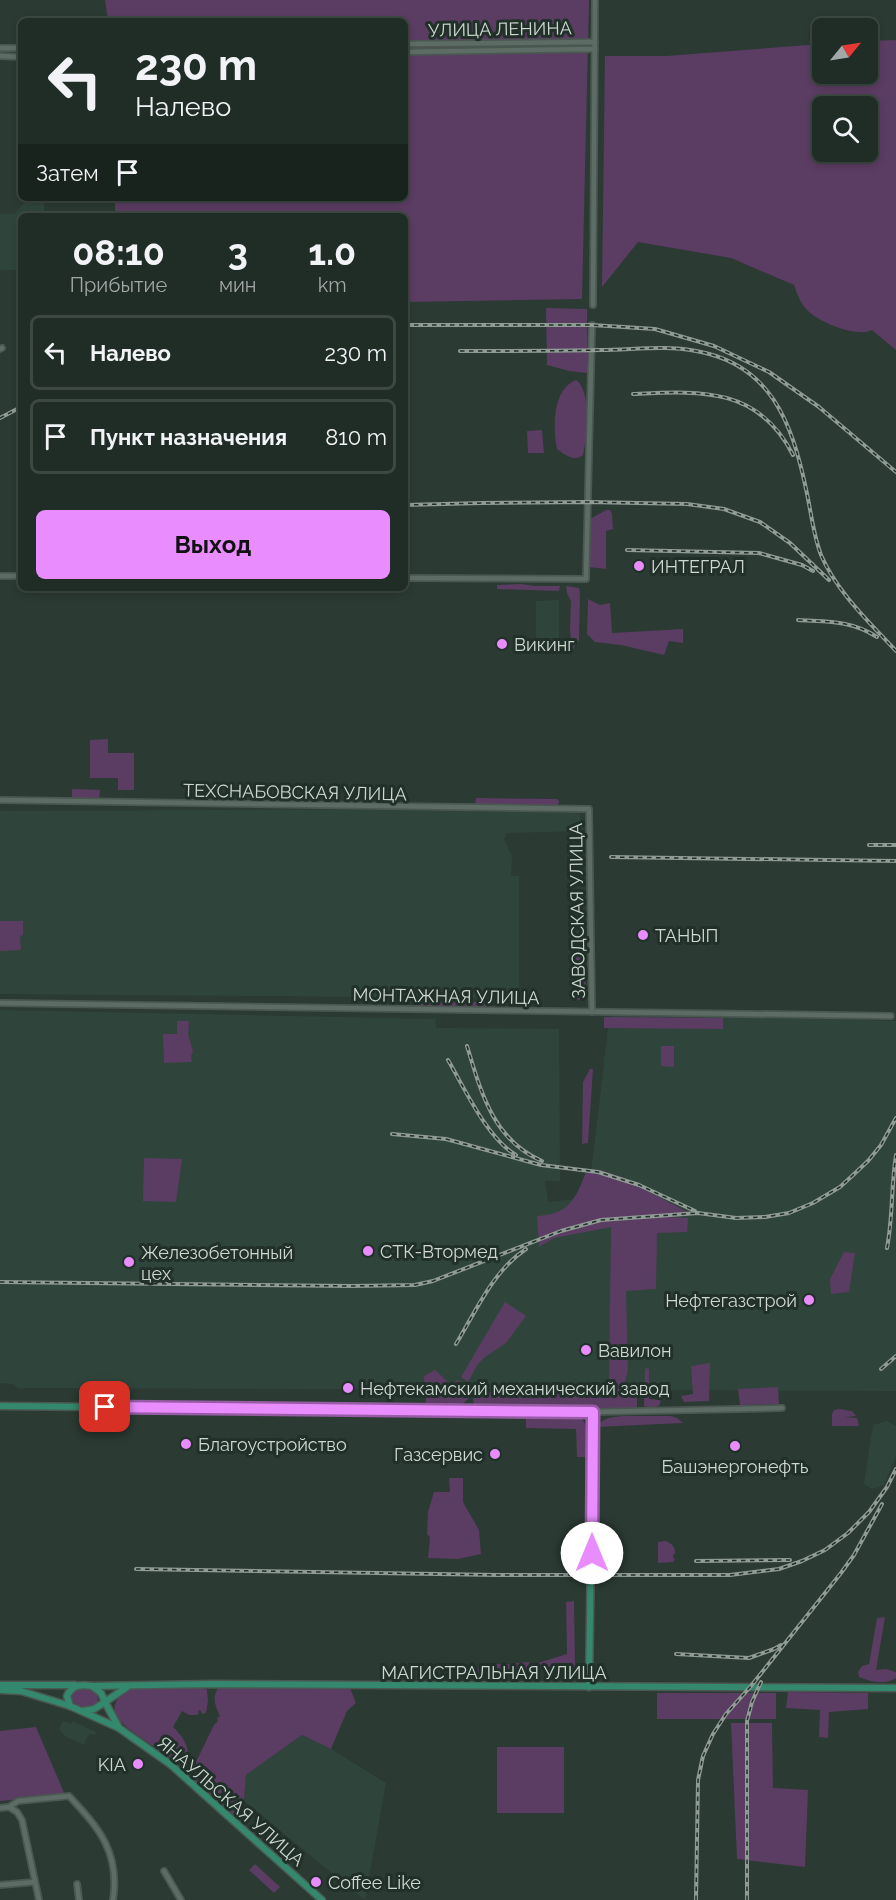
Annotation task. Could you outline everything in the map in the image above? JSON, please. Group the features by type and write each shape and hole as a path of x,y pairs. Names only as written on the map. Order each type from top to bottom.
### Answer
{"main road":[{"path":"0,1406 593,1412 590,1687"},
{"name":"МАГИСТРАЛЬНАЯ УЛИЦА","path":"0,1685 896,1688"},
{"path":"70,1706 67,1696 76,1685"},
{"path":"82,1711 94,1709 130,1685"},
{"path":"92,1686 101,1694 119,1728"},
{"path":"0,1690 21,1691 70,1706 119,1728"},
{"name":"ЯНАУЛЬСКАЯ УЛИЦА","path":"119,1728 175,1768 322,1900"}],"street":[{"path":"592,305 595,0"},
{"name":"УЛИЦА ЛЕНИНА","path":"408,44 595,42"},
{"path":"0,48 18,48"},
{"name":"УЛИЦА ЛЕНИНА","path":"408,52 595,49"},
{"path":"0,57 18,57"},
{"path":"408,578 586,579 592,325"},
{"path":"0,576 18,576"},
{"name":"ТЕХСНАБОВСКАЯ УЛИЦА","path":"0,800 589,809"},
{"name":"ЗАВОДСКАЯ УЛИЦА","path":"589,809 592,1012"},
{"name":"МОНТАЖНАЯ УЛИЦА","path":"0,1003 891,1016"},
{"path":"593,1412 782,1408"},
{"path":"0,1809 9,1807 18,1801 69,1796 90,1819 106,1844 114,1864 113,1900"},
{"path":"9,1807 17,1812 22,1820 39,1900"},
{"path":"164,1871 181,1900"},
{"path":"0,1885 35,1881"},
{"path":"77,1884 79,1900"}],"shaded area":[{"path":"105,0 589,0 582,299 408,302 408,213 115,213 115,201 408,201 408,18 108,18"},
{"path":"896,40 896,350 872,330 857,332 838,328 812,315 799,298 794,285 731,258 638,242 602,287 605,56 666,56 812,45 812,84 878,84 878,41"},
{"path":"26,201 44,201 44,213 18,213 18,270 0,270 0,214 14,214"},
{"path":"546,308 587,309 587,373 547,365"},
{"path":"576,380 581,385 584,394 587,415 583,455 573,458 557,449 555,420 558,400 562,392"},
{"path":"542,430 544,453 528,453 527,431"},
{"path":"610,510 612,514 613,529 606,531 606,569 589,567 590,519"},
{"path":"497,585 560,586 559,591 497,589"},
{"path":"566,586 579,588 580,592 579,640 572,650 571,601"},
{"path":"588,599 600,605 610,603 612,633 683,629 683,643 669,641 664,655 621,645 595,642 587,634"},
{"path":"559,600 559,644 536,645 536,601"},
{"path":"108,739 108,753 134,753 134,790 118,790 118,778 90,778 90,740"},
{"path":"72,789 100,790 99,801 72,800"},
{"path":"476,798 557,799 559,801 558,805 475,805"},
{"path":"579,808 582,831 506,833 504,839 512,856 511,876 519,876 519,998 0,994 0,811"},
{"path":"0,921 23,921 23,935 20,936 21,950 0,951"},
{"path":"582,952 585,954 586,999 574,1000 575,954"},
{"path":"418,1002 493,1002 484,1007 419,1006"},
{"path":"0,1010 435,1019 436,1028 559,1029 560,1181 545,1181 548,1202 588,1198 610,1012 896,1021 896,1391 18,1388 13,1384 0,1383"},
{"path":"604,1017 723,1018 723,1029 604,1028"},
{"path":"177,1021 189,1021 188,1034 193,1051 192,1062 164,1063 163,1034 177,1034"},
{"path":"661,1046 674,1046 674,1067 661,1066"},
{"path":"590,1069 593,1069 588,1143 582,1144 583,1082"},
{"path":"144,1158 182,1159 176,1202 143,1201"},
{"path":"601,1170 624,1178 689,1213 666,1217 688,1218 687,1232 657,1233 656,1289 626,1291 628,1370 623,1390 637,1397 637,1409 474,1405 473,1398 480,1392 591,1393 593,1395 609,1392 611,1227 554,1238 539,1247 537,1216 552,1214 563,1209 576,1195 586,1172"},
{"path":"844,1252 855,1253 849,1292 831,1294 830,1279"},
{"path":"505,1302 526,1316 506,1343 478,1364 468,1382 461,1377"},
{"path":"710,1363 709,1401 684,1402 681,1396 693,1394 691,1366"},
{"path":"645,1368 649,1369 649,1399 661,1400 659,1406 646,1409 644,1405"},
{"path":"435,1370 450,1384 458,1380 469,1398 460,1405 443,1409 426,1404 424,1376"},
{"path":"778,1387 779,1404 740,1405 738,1389"},
{"path":"834,1410 852,1411 856,1416 845,1417 857,1418 859,1426 832,1426 832,1414"},
{"path":"530,1416 578,1416 587,1429 586,1457 577,1457 576,1429 526,1428 526,1418"},
{"path":"671,1416 683,1423 596,1427 607,1418"},
{"path":"887,1421 896,1426 896,1456 884,1485 872,1489 864,1484 873,1425"},
{"path":"449,1478 463,1478 463,1502 479,1530 481,1554 458,1559 428,1558 430,1537 427,1534 428,1512 434,1492 450,1492"},
{"path":"666,1541 674,1547 673,1558 675,1559 673,1562 658,1563 658,1542"},
{"path":"574,1601 575,1667 538,1668 538,1663 567,1654 566,1602"},
{"path":"885,1617 876,1670 886,1669 896,1672 896,1678 883,1682 859,1677 858,1672 862,1666 869,1664 877,1618"},
{"path":"529,1662 530,1674 477,1673 480,1664"},
{"path":"79,1688 88,1688 97,1693 98,1702 86,1708 75,1704 71,1695"},
{"path":"130,1688 203,1688 207,1690 206,1713 202,1714 199,1710 198,1715 189,1715 182,1711 173,1727 186,1744 189,1757 186,1761 179,1763 137,1735 118,1718 115,1709 117,1700"},
{"path":"218,1688 350,1688 356,1703 347,1711 331,1749 302,1735 246,1775 244,1801 236,1817 191,1778 190,1774 220,1716 215,1702"},
{"path":"788,1692 868,1693 868,1709 829,1712 828,1738 819,1737 820,1710 786,1708"},
{"path":"657,1693 776,1693 776,1719 657,1719"},
{"path":"63,1721 71,1724 73,1721 96,1732 95,1735 89,1734 84,1745 66,1737 59,1729"},
{"path":"731,1723 772,1723 773,1788 808,1790 805,1867 737,1859"},
{"path":"36,1727 65,1795 0,1801 0,1731"},
{"path":"302,1735 331,1749 386,1783 365,1900 244,1801 246,1775"},
{"path":"497,1747 564,1747 564,1813 497,1813"},
{"path":"255,1864 280,1887 274,1893 249,1870"}],"railway":[{"path":"408,325 592,325 655,329 714,346 769,372 819,407 896,472"},
{"path":"460,351 672,348 722,358 743,369 760,383 774,400 785,420 800,465 818,547 828,569 854,606 896,651"},
{"path":"633,394 703,394 725,398 744,405 763,416 779,432 793,455"},
{"path":"0,418 18,409"},
{"path":"408,505 588,502 687,504 724,509 760,522 790,543 829,580"},
{"path":"627,550 759,553 802,565 813,571"},
{"path":"798,620 858,627 877,637"},
{"path":"869,845 896,845"},
{"path":"611,857 896,861"},
{"path":"467,1046 484,1097 500,1128 525,1152 542,1161"},
{"path":"448,1060 486,1125 505,1147 516,1155"},
{"path":"0,1282 415,1285 433,1281 561,1231 601,1220 698,1213 736,1218 789,1213 813,1203 840,1187 868,1161 881,1145 896,1118"},
{"path":"392,1134 446,1139 541,1165 598,1172 639,1185 695,1211"},
{"path":"887,1248 896,1155"},
{"path":"456,1344 495,1280 504,1268 526,1249"},
{"path":"881,1369 896,1356"},
{"path":"136,1569 497,1575 730,1575 779,1569 825,1550 848,1533 869,1512 887,1487 896,1469"},
{"path":"696,1900 698,1780 703,1756 713,1734 726,1714 841,1573 854,1555 882,1504"},
{"path":"696,1561 790,1560"},
{"path":"676,1654 749,1658 781,1645"},
{"path":"747,1900 747,1721 761,1682"}],"place":[{"name":"ИНТЕГРАЛ","path":"639,566"},
{"name":"Викинг","path":"502,644"},
{"name":"ТАНЫП","path":"643,935"},
{"name":"СТК-Втормед","path":"368,1251"},
{"name":"Железобетонный цех","path":"129,1262"},
{"name":"Нефтегазстрой","path":"809,1300"},
{"name":"Вавилон","path":"586,1350"},
{"name":"Нефтекамский механический завод","path":"348,1388"},
{"name":"Благоустройство","path":"186,1444"},
{"name":"Башэнергонефть","path":"735,1446"},
{"name":"Газсервис","path":"495,1454"},
{"name":"KIA","path":"138,1764"},
{"name":"Coffee Like","path":"316,1882"}],"route":[{"path":"105,1407 593,1412 592,1553"}]}
